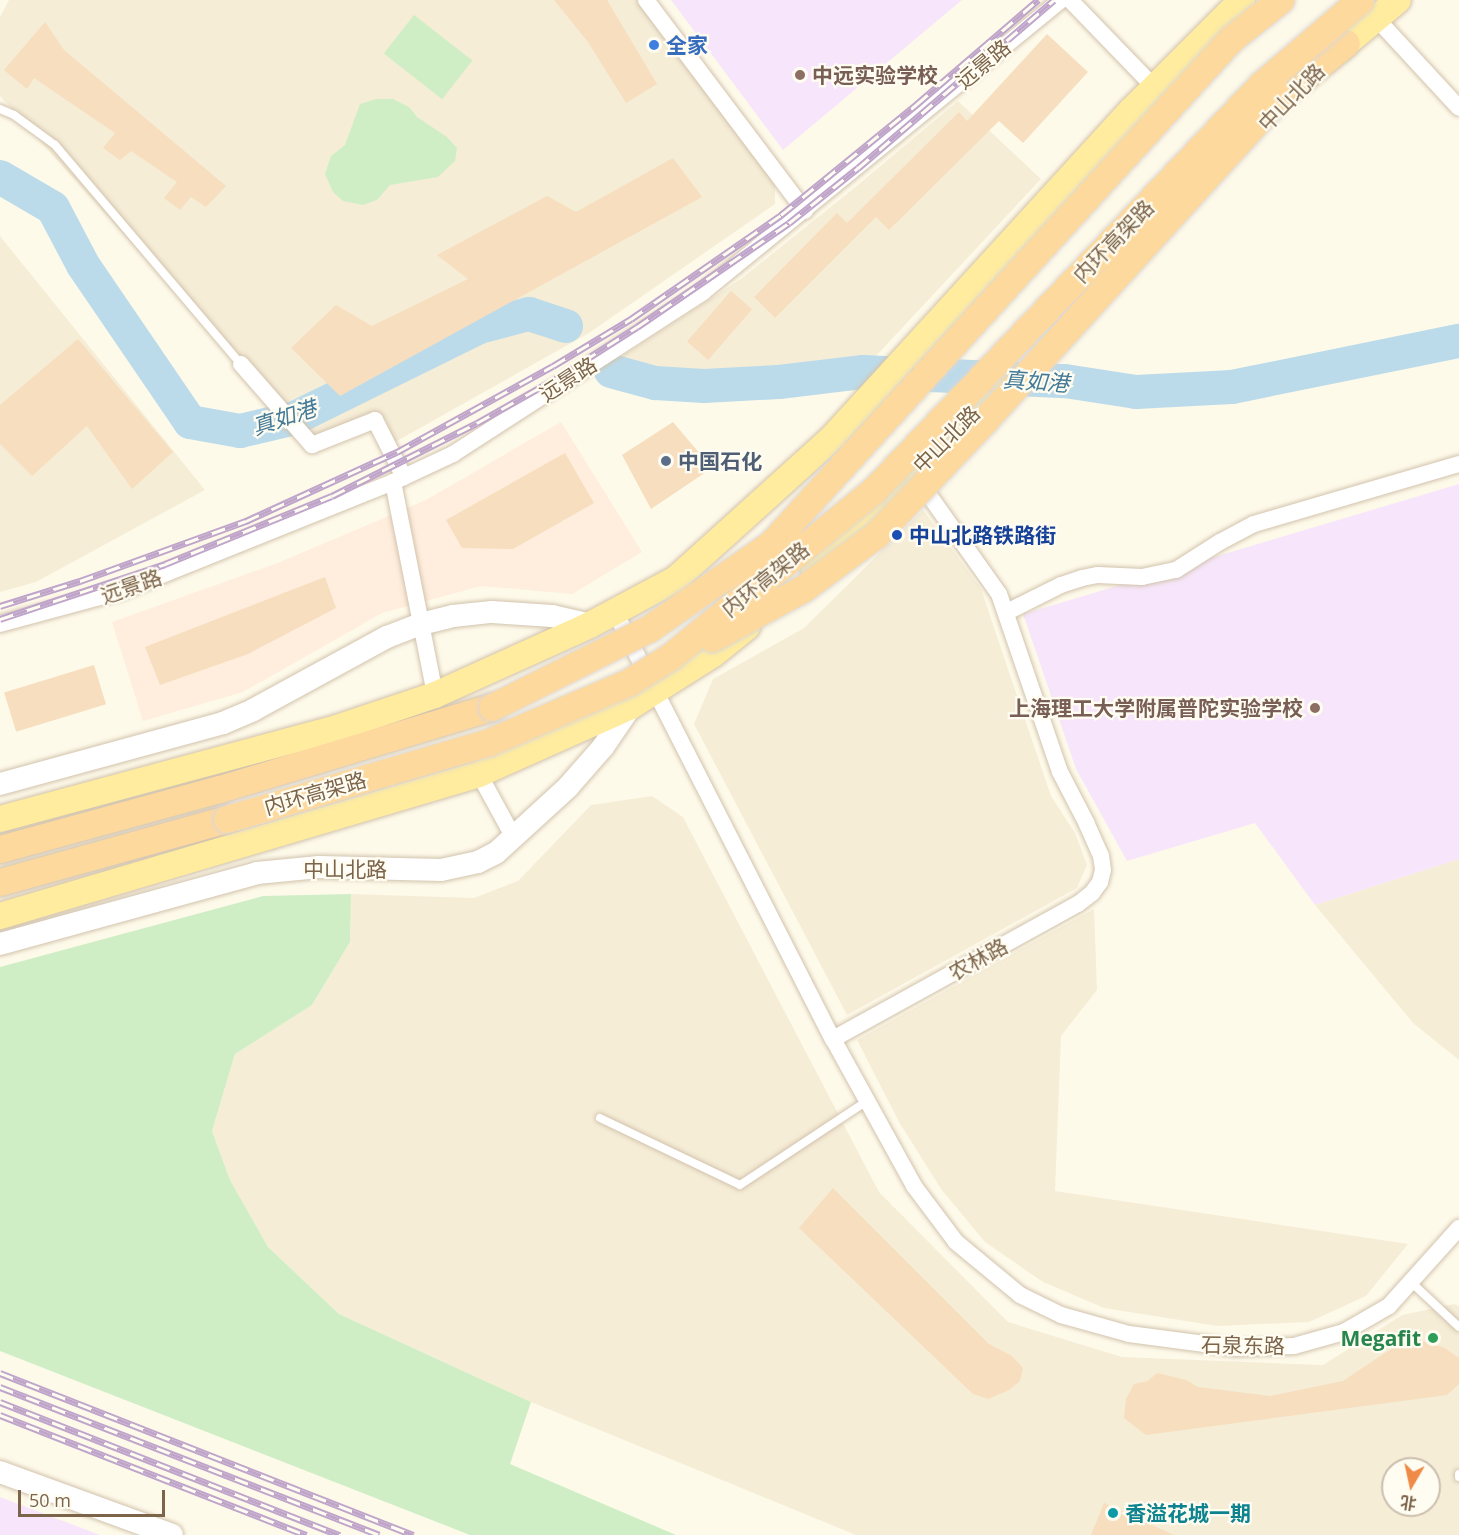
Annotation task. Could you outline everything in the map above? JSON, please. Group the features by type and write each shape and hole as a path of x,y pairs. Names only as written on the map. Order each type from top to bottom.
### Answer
{"highway":[{"name":"内环高架路","path":"0,849 220,789 492,707 650,628 771,544 1231,39 1280,0"},
{"name":"内环高架路","path":"0,882 489,742 630,694 671,656 874,490 1261,85 1368,9"},
{"path":"630,694 804,588 876,535 985,420 1281,95 1346,43"}],"main road":[{"path":"0,819 337,728 435,695 590,625 676,579 833,437 1155,88 1242,0"},
{"name":"中山北路","path":"0,916 479,774 630,694 656,690 712,655 792,592 1269,120 1310,73 1346,43 1368,9 1398,0"},
{"path":"0,784 223,723 253,710 387,637 421,624 453,616 492,612 552,616 590,625"},
{"name":"中山北路","path":"0,944 257,873 319,867 441,870 461,868 496,853 568,788 603,747 630,694"},
{"path":"0,1472 172,1535"}],"street":[{"path":"646,0 805,211"},
{"name":"远景路","path":"0,624 122,591 399,480 453,454 703,292 1061,0"},
{"path":"1070,0 1155,88"},
{"path":"1368,9 1459,108"},
{"path":"241,364 312,445 375,420 399,480 421,624 435,695"},
{"path":"1007,612 1061,585 1082,578 1098,575 1142,577 1176,570 1254,524 1459,464"},
{"name":"农林路","path":"833,1039 1078,904 1092,893 1100,882 1103,870 1101,856 1060,772 1007,612 988,576 913,472"},
{"path":"615,612 833,1039 867,1101"},
{"path":"479,774 514,838"},
{"name":"石泉东路","path":"867,1101 914,1186 956,1242 1020,1295 1061,1316 1129,1334 1235,1348 1294,1346 1320,1341 1368,1320 1389,1306 1459,1228"}],"lane":[{"path":"0,109 14,115 55,146 241,364"},
{"path":"600,1118 740,1185 867,1101"},
{"path":"1412,1283 1459,1327"}],"shaded area":[{"path":"9,0 638,0 775,174 775,204 589,333 388,446 375,420 312,445 0,96 0,17"},
{"name":"中远实验学校","path":"671,0 962,0 783,150"},
{"path":"958,101 1041,179 876,356 773,370 669,373 621,357 741,279"},
{"path":"0,236 205,490 36,582 0,592"},
{"path":"561,422 642,552 572,594 481,586 382,613 243,692 143,721 112,622 278,563 426,500"},
{"name":"上海理工大学附属普陀实验学校","path":"1459,484 1459,859 1315,905 1255,823 1127,861 1076,769 1023,614"},
{"path":"923,510 981,589 1051,796 1075,833 1087,865 1077,888 847,1015 694,724 713,679 804,628"},
{"path":"652,796 683,817 879,1192 1008,1322 1122,1357 1323,1365 1402,1315 1454,1304 1459,1306 1459,1535 856,1535 531,1402 339,1314 268,1247 230,1180 212,1131 235,1054 312,1005 350,942 351,894 474,898 518,881 591,805"},
{"path":"1459,859 1459,1060 1413,1023 1315,905"},
{"path":"1094,909 1097,990 1061,1036 1055,1191 1408,1244 1366,1296 1309,1322 1217,1326 1104,1308 1043,1282 985,1242 941,1189 899,1122 857,1040"},
{"path":"0,1497 100,1535 0,1535"}],"green space":[{"path":"414,15 472,61 442,99 384,54"},
{"path":"376,99 393,99 409,107 417,117 447,137 457,148 455,161 438,177 390,185 377,200 363,205 343,201 333,192 325,174 331,156 345,145 360,104"},
{"path":"351,894 350,942 312,1005 235,1054 212,1131 230,1180 268,1247 339,1314 531,1402 510,1464 676,1535 470,1535 0,1351 0,967 263,896"}],"building":[{"path":"554,0 607,0 657,84 626,103 588,42"},
{"path":"45,22 64,50 226,186 206,207 191,197 180,210 164,198 177,182 131,151 120,160 103,148 115,133 34,78 27,89 4,70"},
{"path":"1047,34 1088,72 1023,143 999,121 889,230 876,217 775,318 754,297 837,213 847,223 959,112 967,121"},
{"path":"673,158 702,197 340,396 291,348 336,305 372,326 468,279 437,255 547,196 576,212"},
{"path":"731,291 752,309 708,360 687,342"},
{"path":"78,339 173,452 132,489 87,426 32,476 0,444 0,405"},
{"name":"中国石化","path":"673,422 712,468 651,509 622,455"},
{"path":"565,453 594,503 513,549 462,548 446,520"},
{"path":"325,577 336,608 248,654 160,685 145,647"},
{"path":"94,665 106,704 16,732 4,692"},
{"path":"833,1188 989,1344 1012,1356 1023,1368 1020,1381 1009,1390 988,1399 973,1394 799,1228"},
{"path":"1409,1337 1445,1348 1459,1358 1459,1384 1447,1395 1146,1435 1124,1418 1126,1399 1134,1384 1148,1381 1157,1373 1186,1380 1198,1387 1270,1396 1343,1381"},
{"name":"香溢花城一期","path":"1104,1503 1174,1535 1091,1535"}],"waterway":[{"name":"真如港","path":"0,177 53,208 83,265 190,422 240,431 295,418 479,327 529,314 566,326"},
{"name":"真如港","path":"611,371 655,383 704,386 779,382 863,372 1065,381 1136,392 1232,387 1459,341"}],"railway":[{"path":"0,606 80,581 246,521 397,452 553,366 631,319 781,215 917,104 1038,0"},
{"path":"0,619 165,564 332,496 477,423 560,376 637,327 789,223 858,168 1054,0"},
{"path":"0,1373 413,1535"},
{"path":"0,1387 379,1535"},
{"path":"0,1402 340,1535"},
{"path":"0,1415 306,1535"}],"place":[{"name":"全家","path":"654,45"},
{"name":"中远实验学校","path":"800,75"},
{"name":"中国石化","path":"666,461"},
{"name":"中山北路铁路街","path":"897,535"},
{"name":"上海理工大学附属普陀实验学校","path":"1315,708"},
{"name":"Megafit","path":"1433,1338"},
{"name":"香溢花城一期","path":"1113,1513"}]}
